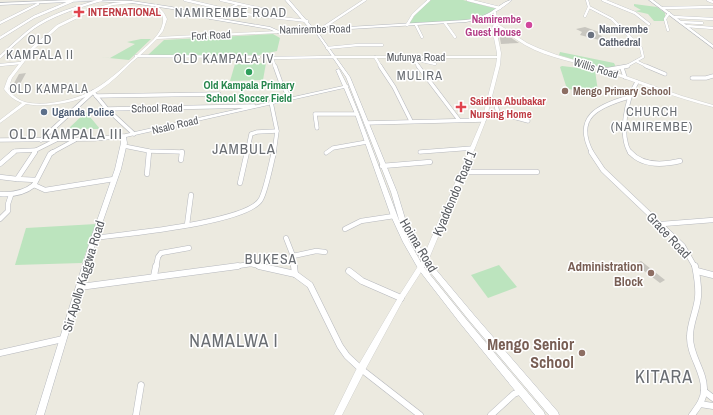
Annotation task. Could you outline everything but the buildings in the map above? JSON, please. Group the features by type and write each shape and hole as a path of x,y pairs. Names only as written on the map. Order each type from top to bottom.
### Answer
{"main road":[{"name":"Namirembe Road","path":"0,4 38,4 101,0 113,2 126,1 177,9 210,18 276,31 445,23 466,21 487,16 496,12"},
{"path":"132,2 140,0"},
{"name":"Hoima Road","path":"287,0 307,21 313,32 348,77 382,166 394,192 404,225 423,265 471,317 555,415"},
{"path":"496,12 510,0"},
{"path":"651,0 713,47"},
{"name":"Hoima Road","path":"313,30 317,32 327,48 347,86 394,216 423,265 521,391 542,415"},
{"name":"Nsalo Road","path":"123,136 347,86"},
{"name":"Sir Apollo Kaggwa Road","path":"40,415 94,238 114,180 124,146 123,136"}],"street":[{"path":"0,57 43,21 101,0"},
{"path":"185,0 224,10 277,19 307,21"},
{"path":"221,0 262,9 267,12"},
{"path":"322,30 366,0"},
{"path":"406,25 413,15 429,0"},
{"path":"468,0 500,8"},
{"path":"585,16 589,7 587,0"},
{"path":"603,0 637,14 649,24"},
{"path":"708,0 713,2"},
{"path":"0,38 18,25 72,1"},
{"path":"132,2 113,2 82,14 58,26 41,39 21,63 10,78 6,90 13,98 25,103 56,102 94,94 219,94"},
{"path":"0,23 38,4"},
{"path":"210,18 238,4"},
{"path":"40,140 156,38 165,19 156,5"},
{"path":"589,7 612,19 641,48 643,57 622,68 605,70"},
{"path":"662,8 713,7"},
{"path":"496,12 496,24"},
{"path":"668,30 665,19 669,13"},
{"path":"487,16 495,17"},
{"path":"674,17 713,19"},
{"path":"680,22 702,23"},
{"path":"445,23 455,37"},
{"name":"Kyaddondo Road 1","path":"338,415 361,369 401,298 423,265 473,148 484,120 499,57 494,28 496,24"},
{"name":"Willis Road","path":"496,24 531,46 556,56 605,70 681,97 713,106"},
{"path":"416,25 422,37"},
{"path":"686,26 713,28"},
{"name":"Fort Road","path":"156,38 276,31"},
{"path":"706,42 713,42"},
{"path":"327,48 382,45"},
{"path":"136,56 259,57"},
{"path":"290,98 283,87 272,58 332,57"},
{"name":"Mufunya Road","path":"332,57 499,57"},
{"path":"375,57 394,87 411,121"},
{"path":"413,58 435,64"},
{"path":"413,58 459,120"},
{"path":"636,61 665,74"},
{"path":"0,65 21,63"},
{"path":"622,68 625,77"},
{"path":"692,78 706,78 713,76"},
{"path":"637,82 629,97 625,141 627,149 644,162 663,164 680,161"},
{"path":"94,94 134,134"},
{"name":"Grace Road","path":"629,97 613,102 594,112 586,121 585,133 594,156 603,170 662,224 683,246 690,256 697,271 698,297 690,336 691,345 703,383 704,391"},
{"path":"490,98 495,101 498,113 528,121"},
{"path":"94,238 186,225 232,216 258,206 272,162 277,131 271,102"},
{"path":"0,122 2,118 25,103"},
{"name":"School Road","path":"108,109 254,106"},
{"path":"317,128 316,114 357,114"},
{"path":"366,123 484,120"},
{"path":"240,183 251,134 257,132 277,131"},
{"name":"Nsalo Road","path":"0,140 58,140 123,136"},
{"path":"0,194 25,192 34,185 50,154 76,139"},
{"path":"0,164 14,151 36,150 58,140"},
{"path":"326,153 333,148 367,142"},
{"path":"124,146 149,151 182,152 181,160"},
{"path":"420,152 473,148"},
{"path":"17,179 36,150"},
{"path":"147,174 149,151"},
{"path":"382,166 430,162"},
{"path":"463,172 537,172"},
{"path":"0,176 36,180"},
{"path":"34,185 45,190 114,180"},
{"path":"0,220 8,211 8,204 11,194"},
{"path":"186,225 191,195"},
{"path":"345,229 349,225 356,223 394,216"},
{"path":"662,224 713,220"},
{"path":"286,238 292,256 295,274"},
{"path":"154,276 158,257 161,253 190,248"},
{"path":"292,256 316,251 325,252"},
{"path":"80,287 251,264 295,274 310,285 340,346 347,356 361,369 420,415"},
{"path":"349,271 362,281 401,298"},
{"path":"697,271 713,276"},
{"path":"0,353 63,339"},
{"path":"136,415 141,385"},
{"path":"491,415 514,394 521,391"},
{"path":"692,415 700,404 704,391 713,398"},
{"path":"700,404 713,406"}],"green space":[{"path":"431,0 463,0 497,9 487,14 466,20 409,24 417,12"},
{"path":"634,4 657,7 665,13 665,21 654,21 648,14 635,11 641,10 634,6"},
{"path":"273,34 280,38 277,51 259,55 148,55 164,40"},
{"path":"141,39 151,39 129,60 99,57 110,58 135,44 127,42"},
{"path":"560,52 614,63 616,67 602,67 587,64 559,55"},
{"name":"Old Kampala Primary School Soccer Field","path":"266,63 263,80 230,81 235,64"},
{"path":"560,67 595,70 598,92 567,89"},
{"path":"86,112 100,129 68,129"},
{"path":"96,224 82,263 15,265 26,228"},
{"path":"499,265 517,287 488,298 471,275"}],"place":[{"name":"INTERNATIONAL","path":"79,12"},
{"name":"Namirembe Guest House","path":"529,25"},
{"name":"Namirembe Cathedral","path":"591,35"},
{"name":"Old Kampala Primary School Soccer Field","path":"249,72"},
{"name":"Mengo Primary School","path":"565,91"},
{"name":"Saidina Abubakar Nursing Home","path":"461,107"},
{"name":"Uganda Police","path":"44,112"},
{"name":"Administration Block","path":"651,273"},
{"name":"Mengo Senior School","path":"582,353"}],"district":[{"name":"NAMIREMBE ROAD","path":"231,12"},
{"name":"OLD KAMPALA II","path":"40,46"},
{"name":"OLD KAMPALA IV","path":"224,58"},
{"name":"MULIRA","path":"420,75"},
{"name":"OLD KAMPALA","path":"49,89"},
{"name":"CHURCH (NAMIREMBE)","path":"652,118"},
{"name":"OLD KAMPALA III","path":"66,134"},
{"name":"JAMBULA","path":"244,149"},
{"name":"BUKESA","path":"271,259"},
{"name":"NAMALWA I","path":"234,341"},
{"name":"KITARA","path":"664,377"}]}
